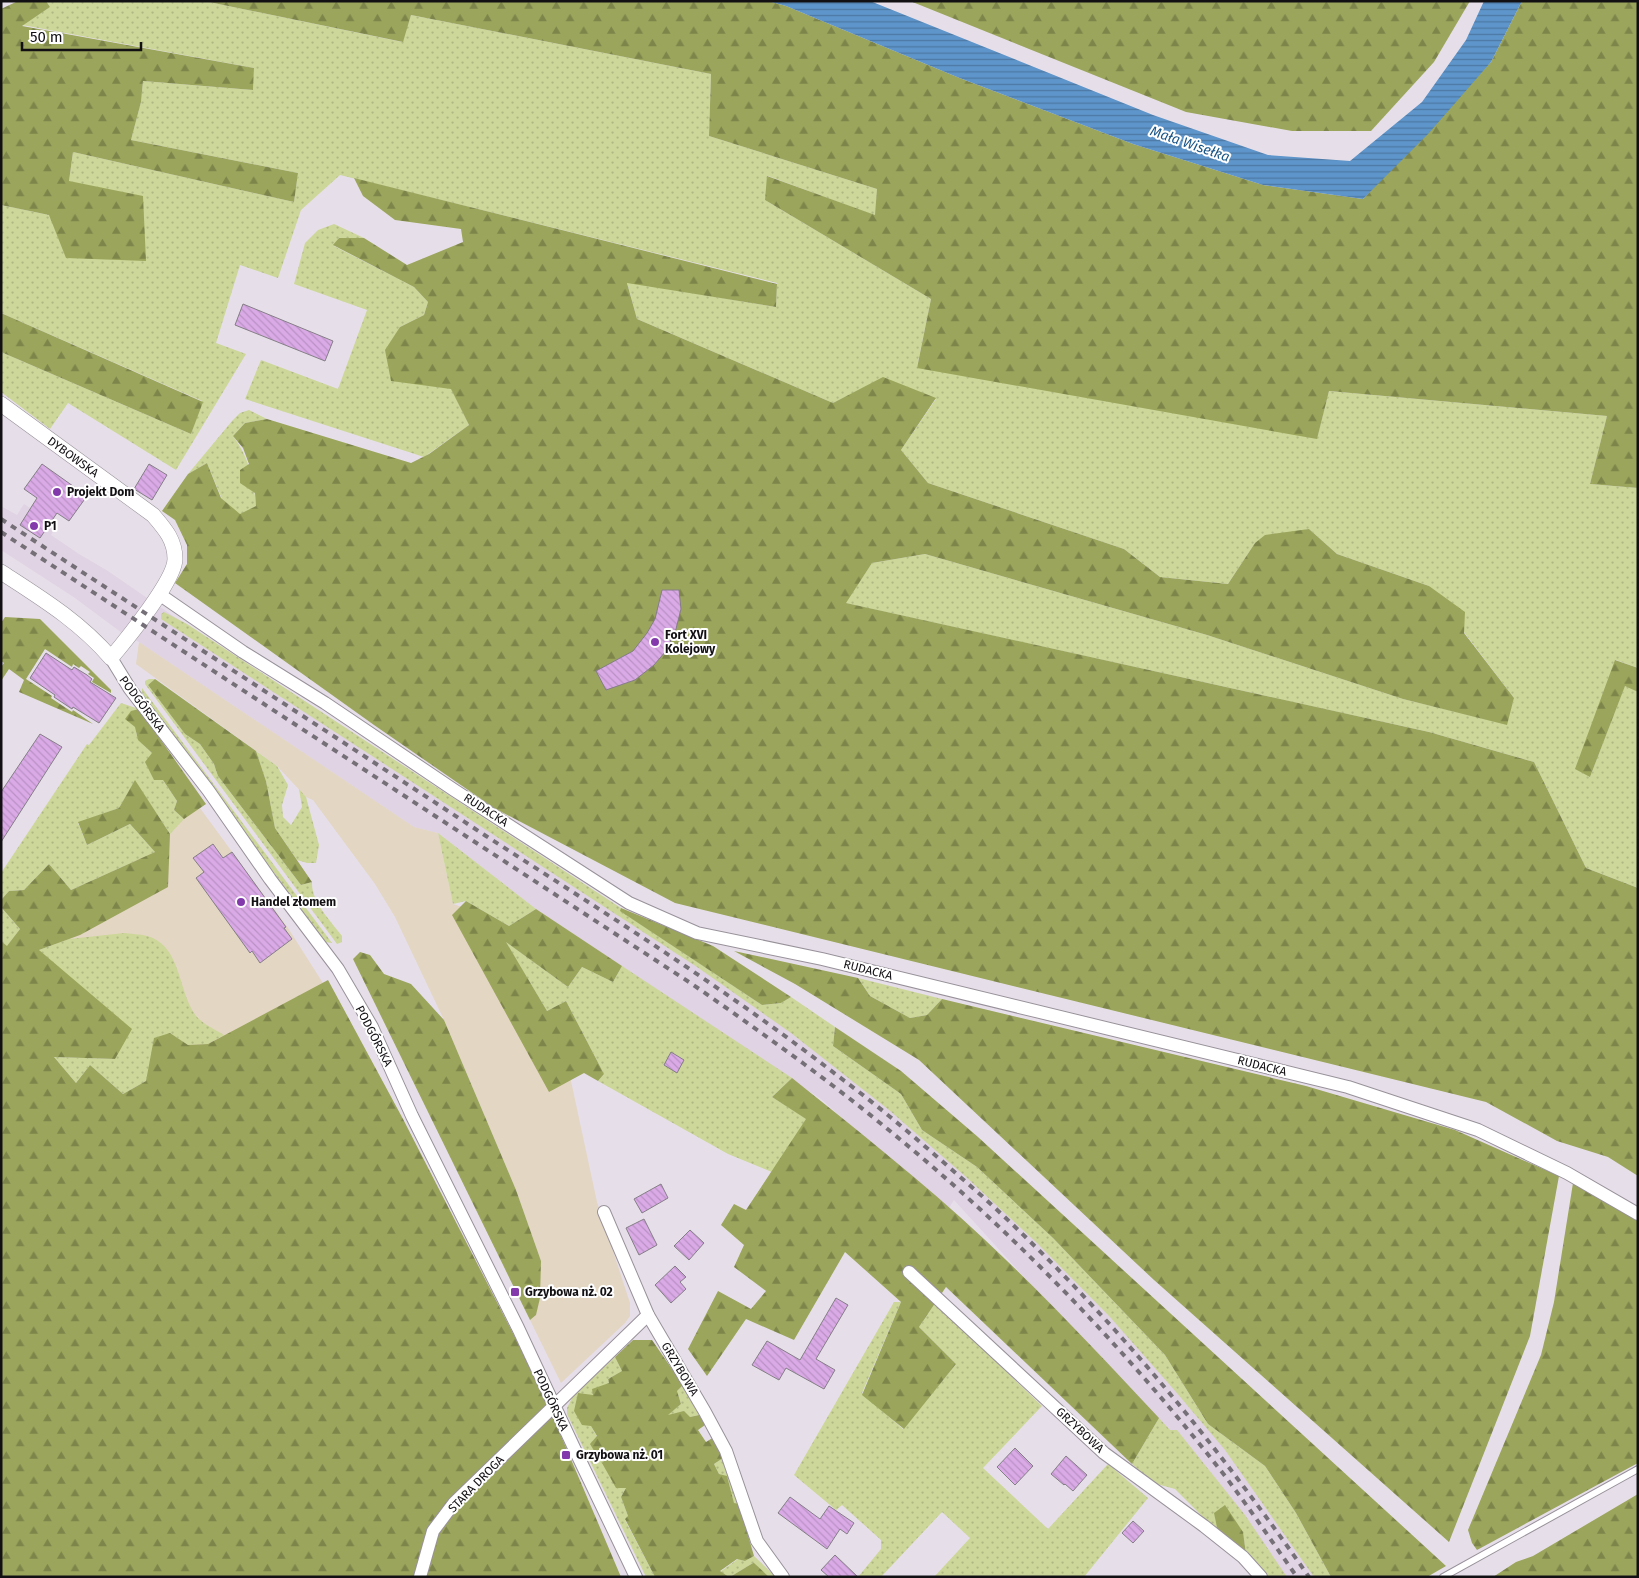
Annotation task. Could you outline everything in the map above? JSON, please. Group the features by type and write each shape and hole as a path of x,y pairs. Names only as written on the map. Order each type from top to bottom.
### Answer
{"street":[{"name":"DYBOWSKA","path":"1,404 153,516 166,530 174,544 176,561 172,572 159,594 111,658"},
{"name":"PODGÓRSKA","path":"1,572 79,625 91,635 111,658 130,689 208,790 270,879 338,969 372,1027 412,1116 514,1319 636,1577"},
{"name":"RUDACKA","path":"159,594 243,652 325,703 454,790 629,903 696,932 822,959 1348,1087 1478,1130 1567,1172 1638,1214"},
{"name":"GRZYBOWA","path":"604,1212 648,1316 726,1451 758,1541 783,1577"},
{"name":"GRZYBOWA","path":"909,1272 1104,1453 1220,1538 1243,1557 1261,1577"},
{"name":"STARA DROGA","path":"420,1577 434,1531 454,1503 648,1316"}],"lane":[{"path":"1443,1577 1638,1470"}],"shaded area":[{"path":"24,504 57,525 51,535 79,554 108,571 256,673 825,1047 1091,1286 1329,1577 1268,1577 1178,1446 954,1200 947,1211 821,1099 536,909 438,833 414,827 139,642 122,633 75,598 1,550 1,506 17,515"},
{"path":"139,642 414,827 438,833 453,904 485,915 568,1067 597,1202 630,1303 630,1316 625,1323 561,1383 530,1320 536,1315 541,1261 516,1190 444,1020 395,917 375,884 313,800 306,797 277,766 136,664"},
{"path":"197,804 288,928 328,991 209,1077 51,940"}],"green space":[{"path":"18,1 46,1 50,7 22,26 254,68 253,90 143,81 141,102 131,140 298,173 294,202 73,152 69,181 143,196 146,261 66,258 49,215 1,205 1,9"},
{"path":"46,1 204,1 402,42 411,15 711,74 709,136 877,189 876,216 768,176 765,200 931,299 917,367 1317,438 1329,391 1607,416 1590,484 1638,488 1638,668 1616,660 1590,777 1625,685 1638,692 1638,888 1586,868 1534,762 1429,732 845,603 872,563 925,554 1207,635 1403,699 1506,724 1514,698 1429,586 1337,554 1309,529 1255,543 1228,584 1160,577 1124,549 928,483 901,450 936,399 883,378 833,403 637,319 627,282 776,307 777,283 340,175 301,210 278,278 240,265 216,343 246,354 176,470 68,403 50,429 1,392 1,352 191,434 202,401 1,313 1,205 49,215 69,181 73,152 294,202 298,173 131,140 141,102 143,81 253,90 254,68 22,25 50,7"},
{"path":"204,1 768,1 786,6 957,77 1133,144 1263,185 1363,199 1491,62 1522,1 1638,1 1638,488 1590,484 1607,416 1329,391 1317,439 917,368 931,299 765,200 767,176 875,215 877,189 709,136 711,74 411,15 403,42"},
{"path":"910,1 1470,1 1434,62 1371,131 1292,131 1186,112"},
{"path":"354,178 777,284 776,307 627,283 637,319 833,403 883,377 936,398 901,450 928,483 1124,549 1160,577 1228,584 1255,543 1265,535 1309,529 1337,554 1429,586 1465,612 1464,633 1514,698 1507,725 1403,699 1207,635 925,554 872,563 846,603 1429,732 1534,762 1586,868 1638,888 1638,1176 1608,1157 1557,1141 1486,1102 675,903 494,808 175,583 187,564 187,545 175,520 162,511 188,474 207,463 221,498 240,514 256,506 255,493 240,483 240,470 249,464 243,448 233,436 245,423 267,419 411,463 429,454 469,425 451,389 391,381 385,350 400,327 424,315 428,302 414,287 333,245 339,238 364,238 407,265 463,242 461,229 395,220 363,196"},
{"path":"334,224 364,238 339,238 334,246 414,287 428,302 424,315 400,327 451,388 469,425 424,457 245,399 261,360 338,389 367,310 294,284 305,243 318,230"},
{"path":"1,313 203,402 191,434 1,352"},
{"path":"249,410 267,419 245,423 233,436 243,452 250,470 256,506 240,515 222,499 207,463 188,474 232,421 240,413"},
{"path":"164,612 187,624 621,908 621,911 762,1005 781,1003 791,997 835,1027 833,1046 901,1094 922,1130 977,1167 1053,1238 1165,1355 1208,1424 1265,1466 1296,1513 1331,1577 1314,1577 1225,1450 1110,1317 1038,1244 965,1176 889,1110 791,1033 697,967 161,619 161,614"},
{"path":"5,617 40,619 111,690 111,693 92,682 94,678 88,674 90,672 81,666 79,668 73,664 72,667 45,649 26,679 52,696 51,698 93,724 19,692 24,680 9,669 1,681 1,667 4,663 1,661 1,623"},
{"path":"1615,660 1638,668 1638,692 1625,686 1590,777 1575,769"},
{"path":"155,679 148,685 185,734 200,744 214,764 218,776 301,885 312,882 318,904 342,936 342,942 337,944 145,684 145,681"},
{"path":"155,679 256,751 266,781 275,828 312,882 301,885 218,776 214,764 200,744 185,734 148,685"},
{"path":"142,688 332,943 325,942 144,696"},
{"path":"121,703 139,709 136,734 152,753 154,780 163,780 177,801 174,810 184,819 170,834 135,781 119,808 78,823 87,845 130,824 155,852 71,890 49,864 24,890 9,891 1,900 1,873 87,744 89,745"},
{"path":"139,709 206,804 184,819 174,810 177,801 163,780 154,780 145,762 152,753 138,740 135,727 125,719 131,711"},
{"path":"256,751 277,766 288,785 282,805 283,817 291,825 302,807 299,789 306,797 319,845 316,863 297,860 275,828 266,781"},
{"path":"135,780 170,834 168,887 80,935 39,950 132,1029 115,1059 54,1057 76,1083 90,1065 123,1094 146,1081 154,1038 170,1033 188,1045 208,1044 328,980 403,1119 539,1384 621,1577 1,1577 1,941 7,946 20,929 1,907 1,900 9,891 24,890 49,864 71,890 155,852 130,824 87,845 78,822 119,808"},
{"path":"438,833 536,909 509,926 466,901 453,904"},
{"path":"466,901 509,926 536,909 622,966 613,982 582,967 568,987 506,942 547,1011 566,1001 604,1074 598,1081 584,1073 549,1092 452,915"},
{"path":"1,907 20,929 7,947 1,941"},
{"path":"621,908 713,946 791,997 781,1003 762,1005 620,911"},
{"path":"124,933 147,936 159,941 173,960 191,1008 201,1021 224,1035 208,1044 188,1045 170,1033 146,1081 123,1094 90,1065 76,1083 54,1057 115,1059 39,950 69,939"},
{"path":"505,941 568,987 582,967 613,982 622,966 792,1078 772,1097 807,1119 772,1172 728,1154 598,1081 604,1074 566,1001 547,1011"},
{"path":"734,951 858,978 870,996 910,1018 927,1015 942,999 1306,1086 1455,1130 1559,1176 1530,1336 1449,1542 1154,1280 919,1060 795,984"},
{"path":"360,952 370,955 384,974 411,984 444,1020 516,1190 541,1261 540,1298 536,1315 530,1320 353,959"},
{"path":"858,978 942,999 927,1015 910,1018 870,996"},
{"path":"835,1027 901,1071 978,1137 1446,1566 1427,1577 1331,1577 1296,1513 1265,1466 1208,1424 1165,1355 1053,1238 977,1167 922,1130 901,1094 833,1046"},
{"path":"792,1078 914,1177 984,1239 1095,1350 1159,1418 1132,1464 946,1287 919,1327 956,1364 904,1429 862,1395 901,1302 845,1252 794,1340 746,1319 707,1376 688,1349 718,1291 751,1309 766,1291 734,1267 744,1245 721,1225 734,1204 746,1210 806,1119 772,1097"},
{"path":"1573,1183 1638,1219 1638,1463 1477,1550 1472,1543 1468,1530 1541,1355 1554,1302"},
{"path":"894,1302 901,1302 862,1393 903,1429 956,1364 919,1327 935,1303 1042,1406 983,1468 1048,1529 1108,1464 1148,1498 1084,1577 934,1577 970,1538 942,1512 881,1577 858,1577 881,1549 881,1540 842,1505 836,1510 794,1475"},
{"path":"633,1340 652,1340 683,1385 677,1391 681,1404 668,1415 684,1411 690,1417 699,1415 705,1425 698,1430 706,1442 714,1437 723,1458 714,1464 719,1474 727,1476 734,1503 739,1504 754,1556 745,1561 737,1559 720,1571 729,1577 655,1577 625,1519 628,1516 621,1497 626,1488 616,1488 602,1463 608,1457 599,1459 590,1444 597,1436 591,1426 582,1425 574,1411 578,1393 593,1395 592,1389 609,1383 608,1379 622,1371 615,1357"},
{"path":"615,1357 622,1371 608,1379 609,1383 594,1395 591,1426 626,1488 621,1497 628,1516 625,1520 655,1577 646,1577 567,1414 567,1408 573,1396"},
{"path":"683,1385 699,1415 690,1417 667,1415 681,1404 677,1391"},
{"path":"1159,1418 1170,1430 1177,1430 1245,1515 1287,1577 1266,1577 1246,1554 1243,1532 1218,1532 1175,1489 1153,1483 1132,1464"},
{"path":"723,1458 739,1504 734,1504 727,1477 719,1474 714,1464"},
{"path":"1638,1494 1638,1577 1493,1577 1516,1562 1533,1556"},
{"path":"1225,1505 1243,1532 1246,1554 1218,1532 1214,1513"},
{"path":"754,1556 776,1577 769,1577 753,1563 730,1577 720,1572 738,1559 745,1561"},
{"path":"753,1563 769,1577 730,1577"}],"water":[{"name":"Mała Wisełka","path":"768,1 870,1 1153,115 1268,155 1350,161 1422,102 1466,40 1484,1 1522,1 1491,62 1429,133 1363,199 1263,185 1133,144 957,77 786,6"}],"building":[{"path":"243,304 333,341 325,361 235,325"},
{"path":"42,464 87,496 69,521 57,513 40,538 20,525 37,498 24,489"},
{"path":"149,464 167,475 152,500 134,489"},
{"name":"Fort XVI Kolejowy","path":"662,590 679,590 681,609 676,629 666,651 654,665 635,680 606,690 596,671 633,651 655,619"},
{"path":"46,653 72,670 74,667 87,675 92,679 90,682 116,698 99,723 73,707 72,709 30,678"},
{"path":"40,734 62,747 1,842 1,792"},
{"name":"Handel złomem","path":"213,844 223,858 232,852 286,927 284,928 292,939 260,963 252,951 250,953 196,878 204,872 193,858"},
{"path":"671,1052 684,1060 677,1073 664,1065"},
{"path":"661,1184 668,1198 642,1213 634,1199"},
{"path":"644,1219 657,1245 639,1255 626,1228"},
{"path":"690,1230 704,1243 689,1260 674,1246"},
{"path":"675,1266 686,1277 680,1282 686,1289 671,1303 655,1285"},
{"path":"836,1298 848,1305 816,1359 835,1370 824,1389 786,1368 779,1380 752,1365 767,1341 800,1360"},
{"path":"1015,1448 1033,1466 1015,1485 997,1467"},
{"path":"1066,1456 1087,1475 1073,1491 1051,1474"},
{"path":"790,1497 820,1519 829,1506 854,1523 847,1534 840,1529 827,1549 778,1513"},
{"path":"1133,1521 1144,1531 1133,1543 1122,1533"},
{"path":"835,1555 858,1577 829,1577 821,1570"}],"railway":[{"path":"1,519 665,952 796,1044 911,1134 1028,1239 1115,1330 1156,1377 1235,1475 1309,1577"},
{"path":"1,532 692,984 862,1108 932,1166 1022,1248 1107,1336 1187,1428 1225,1476 1297,1577"}],"place":[{"name":"Projekt Dom","path":"57,492"},
{"name":"P1","path":"34,526"},
{"name":"Fort XVI Kolejowy","path":"655,642"},
{"name":"Handel złomem","path":"241,902"},
{"name":"Grzybowa nż. 02","path":"515,1292"},
{"name":"Grzybowa nż. 01","path":"566,1455"}]}
